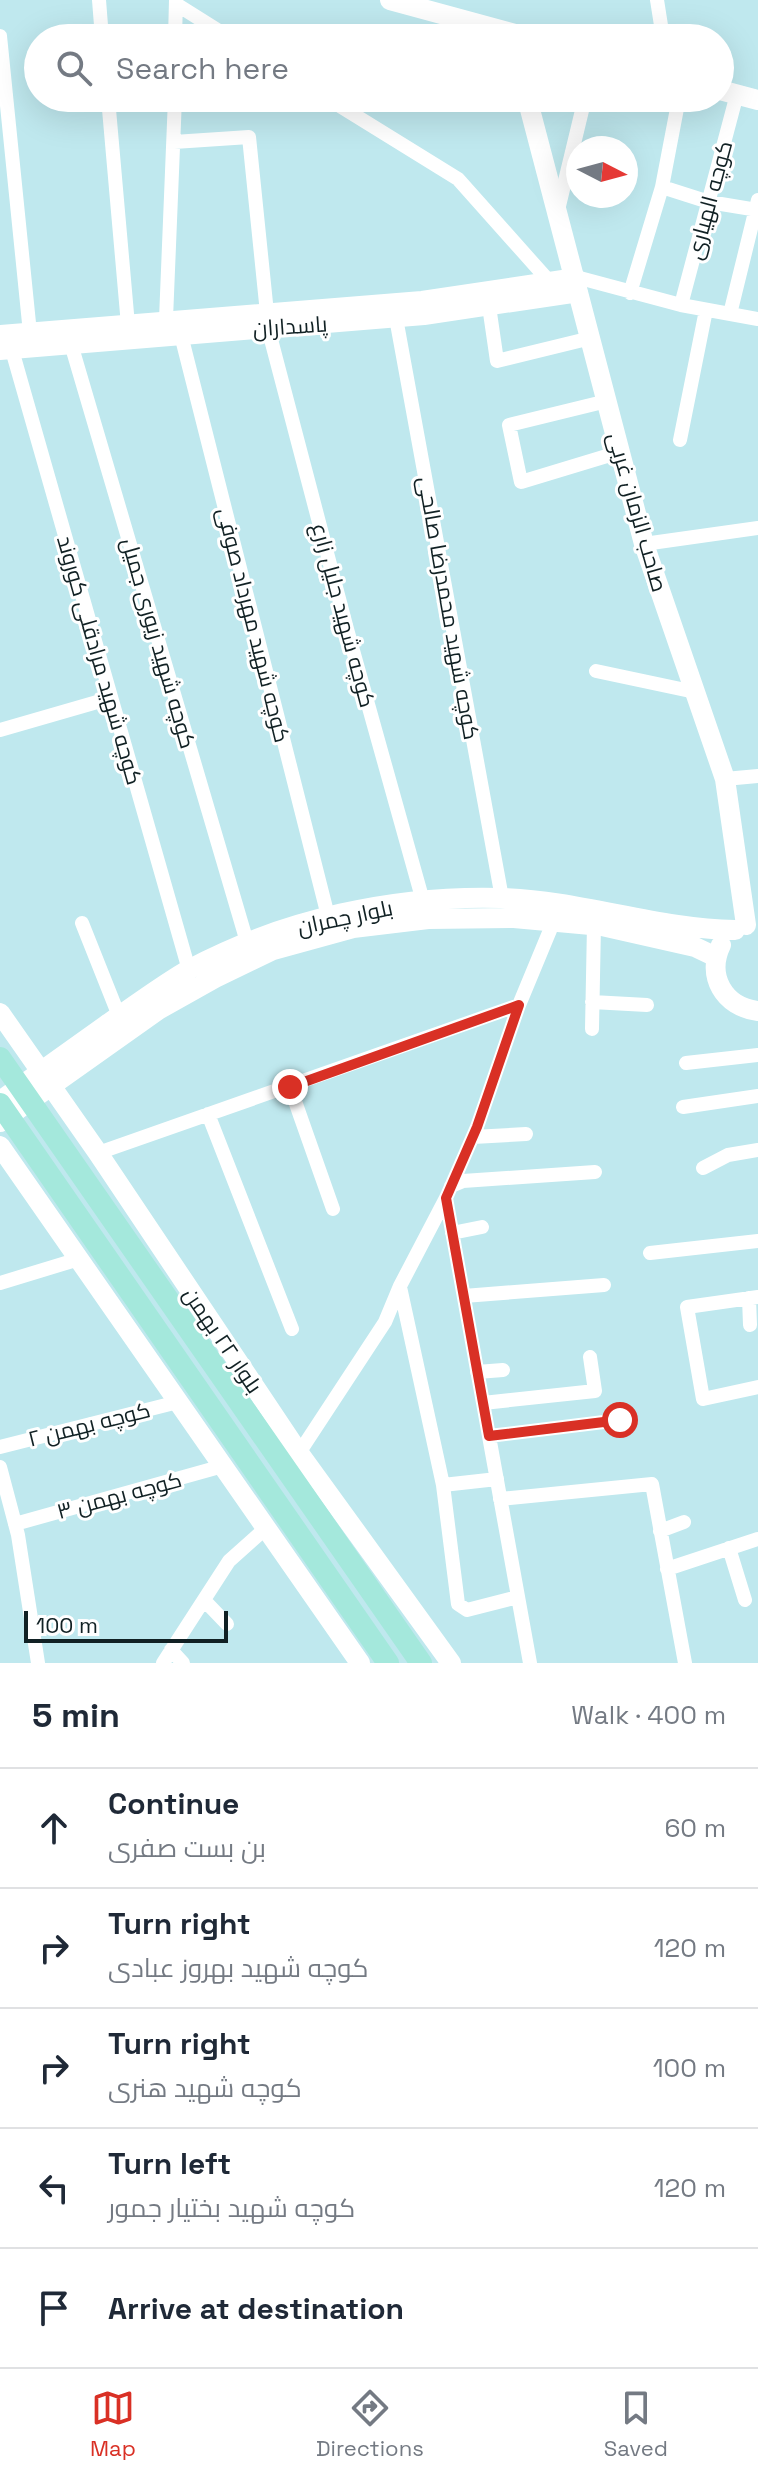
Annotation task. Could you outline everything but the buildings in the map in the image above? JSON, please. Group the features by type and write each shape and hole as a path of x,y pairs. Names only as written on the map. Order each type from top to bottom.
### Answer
{"main road":[{"path":"392,0 462,24"},
{"path":"734,94 758,100"},
{"name":"صاحب الزمان غربی","path":"531,112 644,544 725,779 746,926"},
{"name":"بلوار چمران","path":"46,1079 119,1016 189,970 247,942 328,916 423,901 502,898 602,909 696,930 746,926"},
{"name":"بلوار چمران","path":"2,1111 46,1079 215,978 273,950 353,928 428,919 514,918 594,925 695,947 716,957"},
{"path":"746,926 720,946 715,968 721,990 737,1006 758,1011"},
{"name":"بلوار ۲۲ بهمن","path":"0,1013 299,1453 451,1663"},
{"name":"بلوار ۲۲ بهمن","path":"0,1058 421,1663"},
{"path":"2,1111 388,1663"},
{"path":"0,1146 360,1663"}],"street":[{"path":"99,0 101,24"},
{"path":"657,0 661,24"},
{"path":"175,24 176,2"},
{"path":"176,2 209,24"},
{"path":"0,36 8,198 30,333"},
{"path":"109,112 128,325"},
{"path":"166,319 175,112"},
{"path":"350,112 458,179 548,280"},
{"path":"558,210 582,112"},
{"path":"630,293 662,187 676,112"},
{"name":"کوچه الهیاری","path":"681,305 709,202 725,112"},
{"name":"کوچه شهید جلیل زارع","path":"174,142 249,137 267,320 347,629 423,901"},
{"path":"662,187 709,202 757,206 730,314"},
{"name":"پاسداران","path":"6,350 181,335 548,280 577,285"},
{"path":"577,285 758,319"},
{"name":"پاسداران","path":"0,334 128,325 166,319 396,318 489,306 577,285"},
{"path":"489,306 497,361 591,338"},
{"path":"680,440 706,310"},
{"name":"کوچه شهید محمدرضا صالحی","path":"396,318 502,898"},
{"name":"کوچه شهید مهرداد صوفی","path":"181,335 328,916"},
{"name":"کوچه شهید زیوری جمیل","path":"71,344 247,942"},
{"name":"کوچه شهید مرادقلی کوروند","path":"6,350 189,970"},
{"path":"607,401 509,425 521,482 620,452"},
{"path":"644,544 758,528"},
{"path":"596,671 695,692"},
{"path":"0,730 111,698"},
{"path":"725,779 758,776"},
{"path":"82,923 119,1016"},
{"path":"299,1453 385,1322 448,1192 473,1137 519,1005 553,923"},
{"path":"592,1029 594,925"},
{"path":"592,1002 647,1005"},
{"path":"98,1153 519,1005"},
{"path":"686,1063 758,1055"},
{"path":"290,1087 333,1209"},
{"path":"683,1107 758,1096"},
{"path":"208,1114 292,1329"},
{"path":"473,1137 526,1134"},
{"path":"703,1168 728,1155 758,1150"},
{"path":"448,1192 463,1181 595,1172"},
{"path":"448,1192 452,1233 530,1663"},
{"path":"452,1233 482,1227"},
{"path":"650,1253 758,1241"},
{"path":"0,1283 79,1259"},
{"path":"464,1296 604,1285"},
{"path":"400,1286 443,1485 461,1609 518,1597"},
{"path":"750,1325 754,1298 687,1307 703,1399 758,1387"},
{"path":"483,1403 595,1391 590,1357"},
{"path":"477,1372 503,1370"},
{"name":"کوچه بهمن ۲","path":"0,1447 178,1402"},
{"path":"489,1436 620,1420"},
{"name":"کوچه بهمن ۳","path":"15,1524 223,1466"},
{"path":"0,1467 15,1524 38,1663"},
{"path":"443,1485 497,1479"},
{"path":"500,1499 652,1484 685,1663"},
{"path":"660,1531 684,1522"},
{"path":"183,1663 167,1656 229,1561 266,1528"},
{"path":"667,1569 758,1539"},
{"path":"729,1548 745,1600"},
{"path":"204,1600 227,1624"}],"route":[{"path":"290,1087 519,1005 477,1127 446,1198 489,1436 620,1420"}]}
